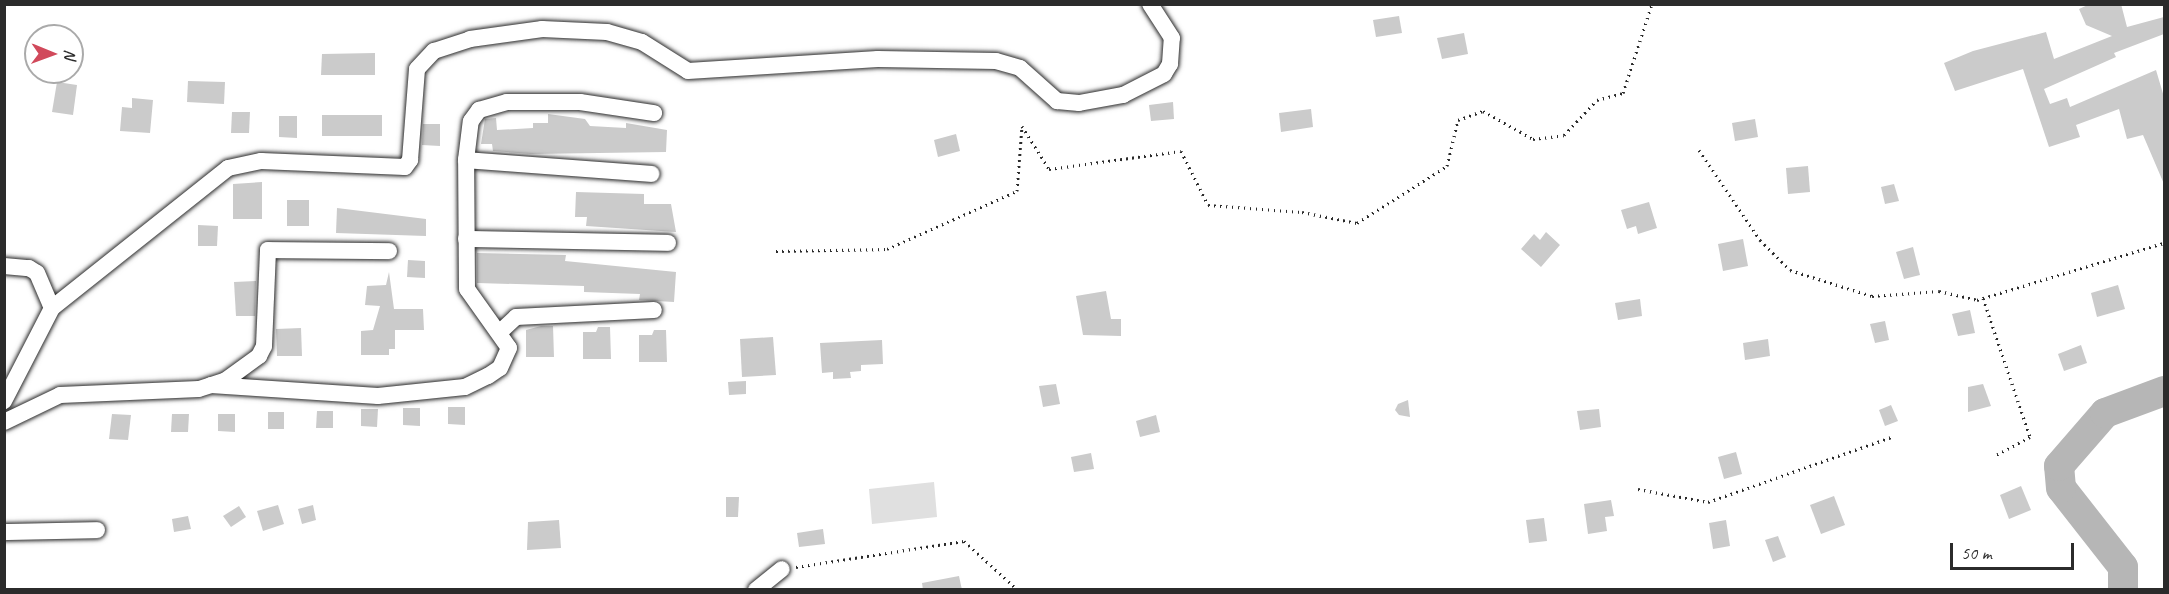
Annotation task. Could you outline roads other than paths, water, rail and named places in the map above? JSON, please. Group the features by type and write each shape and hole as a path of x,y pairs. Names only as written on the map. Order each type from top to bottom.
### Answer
{"street":[{"path":"4,401 52,308 228,168 261,161 405,167 410,160 417,69 434,51 470,39 542,29 607,32 642,42 688,70 878,59 996,61 1020,68 1057,101 1079,103 1123,95 1164,74 1170,64 1172,38 1150,4"},
{"path":"4,422 60,394 211,385 378,396 465,387 504,363 509,348 500,332 469,295 466,160 471,122 489,106 580,102 654,113"},
{"path":"466,160 651,174"},
{"path":"466,239 668,243"},
{"path":"211,385 259,356 264,346 268,250 389,251"},
{"path":"4,266 29,268 37,273 52,308"},
{"path":"500,332 516,317 654,310"},
{"path":"4,532 97,530"},
{"path":"756,590 782,569"}],"waterway":[{"path":"2123,590 2123,567 2061,488 2059,466 2105,413 2164,391"}]}
